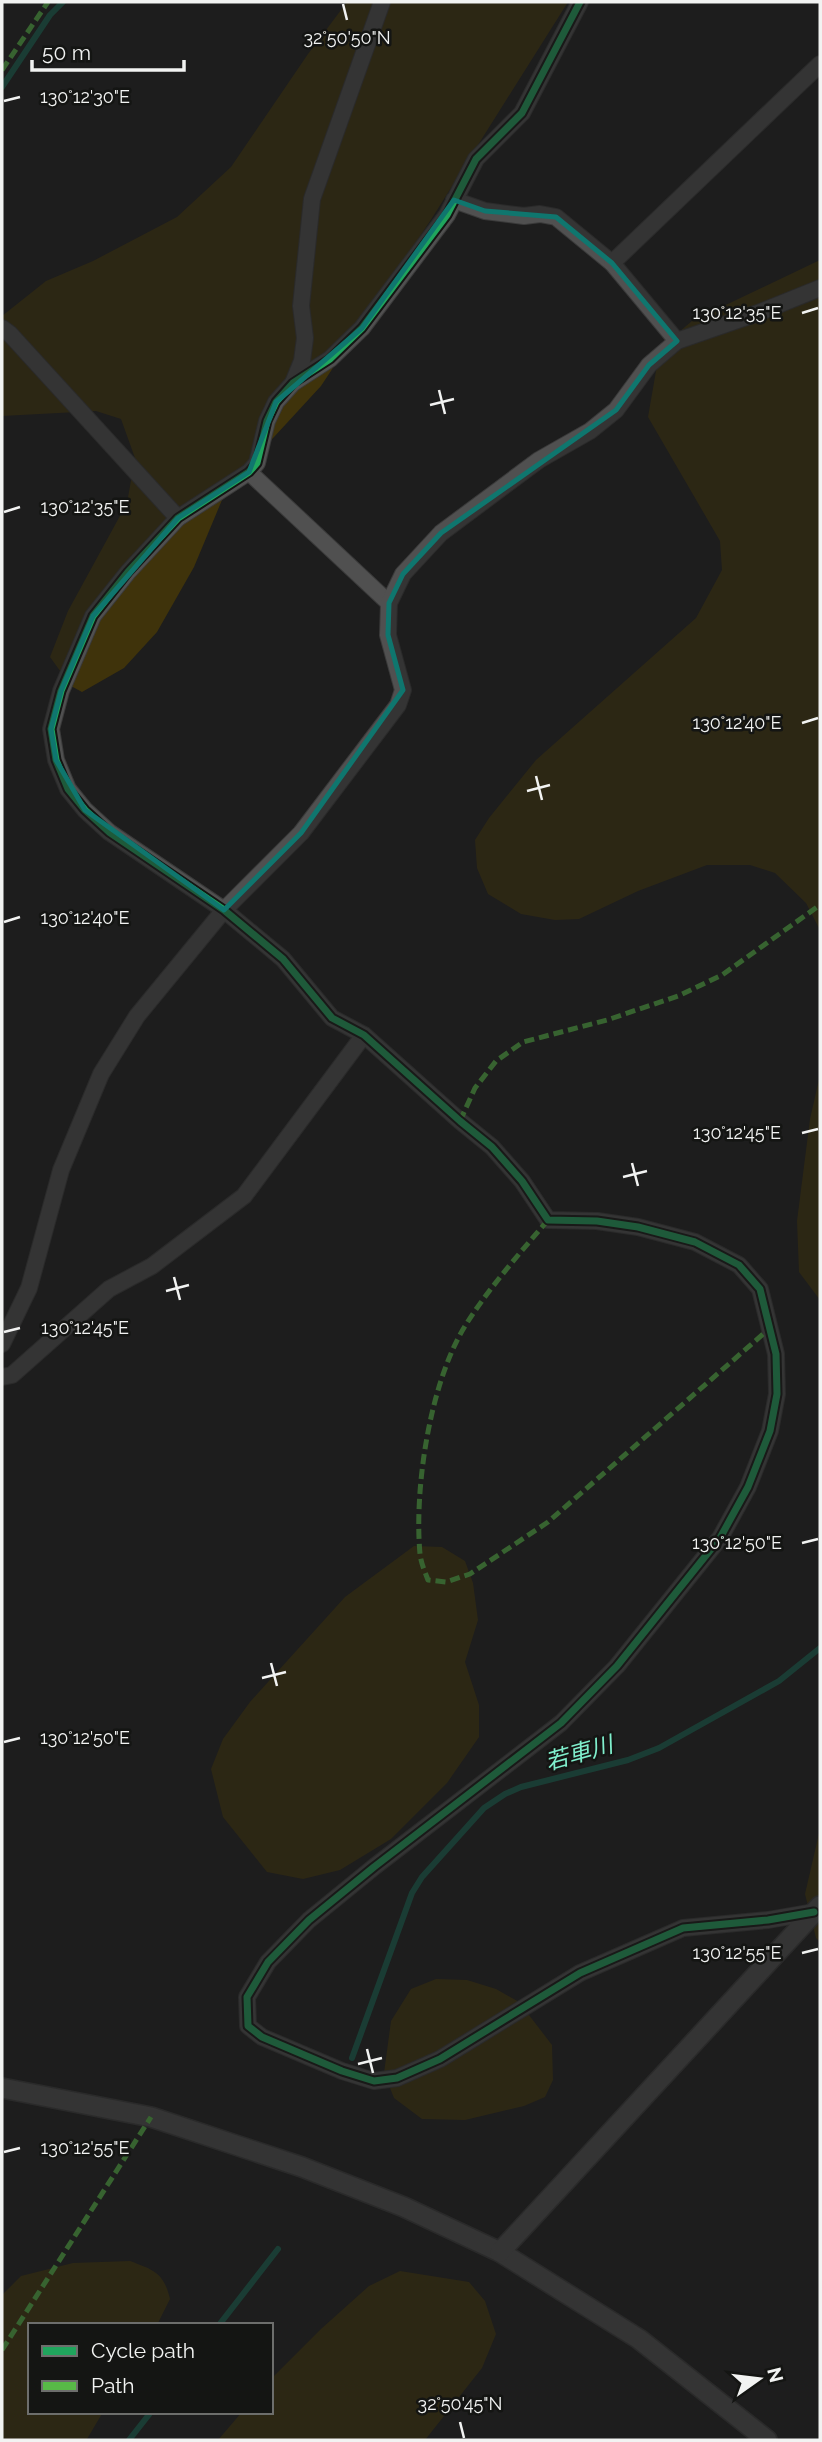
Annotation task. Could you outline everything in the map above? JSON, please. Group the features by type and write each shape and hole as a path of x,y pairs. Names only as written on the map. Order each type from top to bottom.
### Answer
{"street":[{"path":"293,383 302,361 305,338 301,306 312,199 382,2"},
{"path":"580,2 522,113 476,159 447,215 362,328 330,359 293,383 276,402 267,421 257,463 249,472 178,518 128,572 93,616 61,691 51,729 56,760 68,789 85,810 109,832 224,910 283,959 332,1017 364,1035 492,1147 522,1181 548,1220 597,1221 638,1227 695,1242 738,1265 760,1289 776,1354 777,1394 770,1431 748,1487 720,1538 617,1666 561,1723 309,1920 268,1962 247,1997 248,2026 262,2037 342,2071 374,2081 397,2078 440,2059 580,1973 683,1928 768,1920 817,1909"},
{"path":"612,263 820,64"},
{"path":"454,200 485,211 556,217 612,263 677,341"},
{"path":"2,1343 29,1288 61,1170 101,1074 137,1016 224,910 301,833 398,705 403,690 388,635 389,603 403,574 440,533 539,460 590,431 616,410 649,365 677,341 820,288"},
{"path":"2,328 18,342 178,518"},
{"path":"249,472 389,603"},
{"path":"2,1377 12,1375 109,1289 152,1266 244,1196 364,1035"},
{"path":"500,2252 817,1909"},
{"path":"2,2088 151,2117 302,2167 404,2207 500,2252 639,2339 767,2440"}],"highlighted area":[{"path":"454,200 485,211 556,217 612,263 677,341 649,365 616,410 441,533 403,574 389,603 388,635 403,690 301,833 224,910 85,810 56,760 51,729 61,691 93,616 178,518 249,472 276,402 362,328"}],"shaded area":[{"path":"347,2 568,2 432,218 321,386 227,488 194,567 157,632 124,668 82,692 71,686 50,657 68,611 127,503 135,458 121,419 96,411 2,416 2,316 46,281 93,261 177,217 231,167"},
{"path":"820,260 820,930 806,903 775,873 750,865 707,865 638,891 579,919 555,920 521,914 488,894 477,868 475,840 489,818 536,760 696,618 722,570 720,541 648,417 660,348 692,321"},
{"path":"820,1075 820,1300 799,1272 797,1221 810,1119"},
{"path":"414,1546 442,1547 465,1561 473,1583 478,1620 465,1662 479,1705 479,1737 447,1783 391,1839 340,1870 303,1879 267,1872 223,1817 211,1769 223,1739 250,1702 345,1597"},
{"path":"820,1829 820,1942 816,1938 805,1894"},
{"path":"436,1979 467,1980 496,1989 519,2002 552,2045 553,2080 545,2097 524,2106 465,2120 422,2119 394,2098 384,2073 391,2021 411,1989"},
{"path":"130,2261 157,2274 165,2283 170,2299 158,2323 28,2323 28,2414 102,2414 87,2439 2,2440 2,2295 21,2276 73,2263"},
{"path":"400,2271 469,2282 485,2301 496,2334 482,2368 425,2440 218,2440 240,2414 273,2414 273,2377 369,2286"}],"waterway":[{"path":"2,87 50,15 63,2"},
{"name":"若車川","path":"352,2058 412,1893 422,1877 484,1808 521,1787 628,1760 659,1748 779,1681 820,1648"},
{"name":"若車川","path":"221,2323 278,2249"},
{"name":"若車川","path":"129,2440 149,2414"}],"marked path":[{"path":"2,70 48,2"},
{"path":"460,1121 475,1088 496,1061 523,1042 607,1020 678,996 722,975 820,905"},
{"path":"548,1220 474,1312 453,1349 442,1376 422,1468 420,1554 428,1580 446,1582 470,1574 548,1522 770,1328"},
{"path":"2,2350 151,2117"}],"cycle path":[{"path":"580,2 522,113 476,159 447,215 362,328 330,359 293,383 276,402 267,421 257,463 249,472 178,518 128,572 93,616 61,691 51,729 56,760 68,789 85,810 109,832 224,910 283,959 332,1018 364,1035 492,1147 522,1181 548,1220 597,1221 638,1227 695,1242 739,1265 760,1289 776,1354 777,1394 770,1431 748,1487 720,1538 617,1666 561,1723 309,1920 268,1962 247,1997 248,2026 262,2037 342,2071 374,2081 397,2078 440,2059 580,1973 683,1928 768,1920 814,1912"}]}
